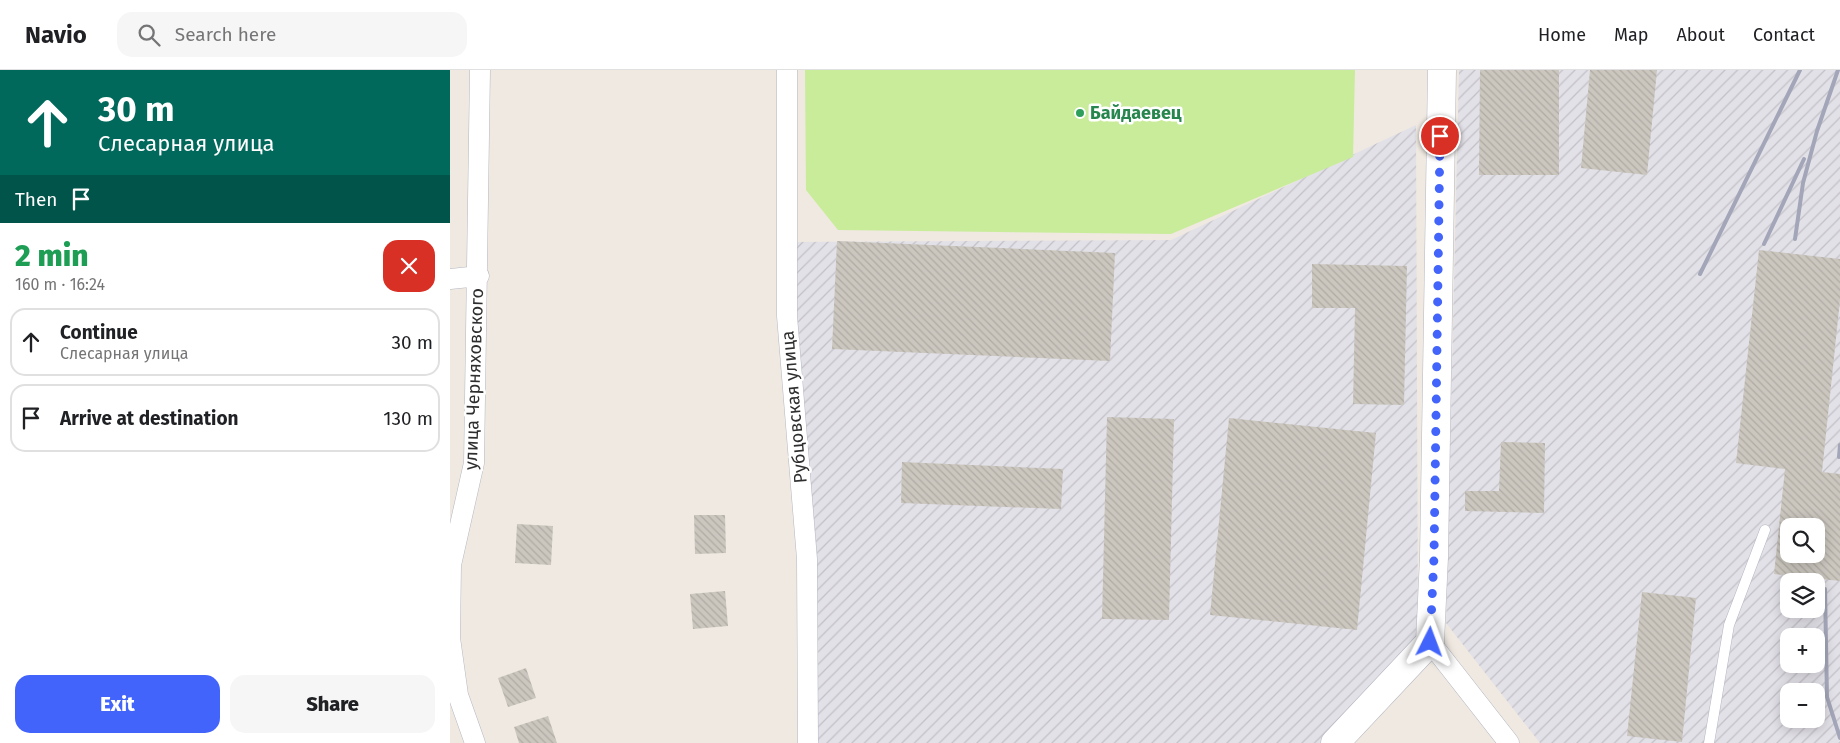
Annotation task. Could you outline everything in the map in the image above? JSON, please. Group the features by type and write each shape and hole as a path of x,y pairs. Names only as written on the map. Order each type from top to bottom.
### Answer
{"main road":[{"path":"1335,743 1430,642 1434,557 1442,70"}],"street":[{"name":"улица Черняховского","path":"475,743 458,695 450,638 450,563 474,463 479,276 480,70"},
{"name":"Рубцовская улица","path":"787,70 787,316 807,559 808,743"},
{"path":"450,279 479,276"},
{"path":"1430,642 1509,743"}],"lane":[{"path":"1709,743 1729,625 1765,530"}],"shaded area":[{"path":"1459,70 1840,70 1840,743 1540,743 1446,623"},
{"path":"1416,125 1418,651 1330,743 810,743 788,242 1171,240"}],"green space":[{"name":"Байдаевец","path":"805,70 1355,70 1353,157 1171,234 838,230 806,190"}],"building":[{"path":"1480,70 1559,70 1559,175 1479,175"},
{"path":"1590,70 1657,70 1647,175 1581,168"},
{"path":"837,241 1115,253 1110,361 832,349"},
{"path":"1759,250 1840,259 1840,300 1822,472 1840,474 1840,581 1825,579 1825,573 1774,574 1785,469 1736,463"},
{"path":"1312,264 1407,266 1404,405 1353,404 1355,308 1312,308"},
{"path":"1107,417 1174,419 1169,620 1102,619"},
{"path":"1229,418 1376,433 1357,630 1210,615"},
{"path":"1501,442 1545,443 1544,513 1465,511 1465,491 1499,491"},
{"path":"902,462 1063,469 1061,509 901,503"},
{"path":"694,515 725,515 726,553 695,554"},
{"path":"517,524 553,526 551,565 515,563"},
{"path":"725,591 728,626 693,629 690,594"},
{"path":"1642,592 1696,598 1682,742 1627,736"},
{"path":"526,668 536,698 508,707 498,678"},
{"path":"548,716 557,743 519,743 514,727"}],"railway":[{"path":"1700,274 1800,70"},
{"path":"1795,239 1803,183 1817,131 1838,70"},
{"path":"1764,244 1804,159"},
{"path":"1839,457 1840,445"},
{"path":"1825,589 1827,697 1840,738"}],"place":[{"name":"Байдаевец","path":"1080,113"}],"route":[{"path":"1430,642 1434,557 1433,499 1440,136"}]}
